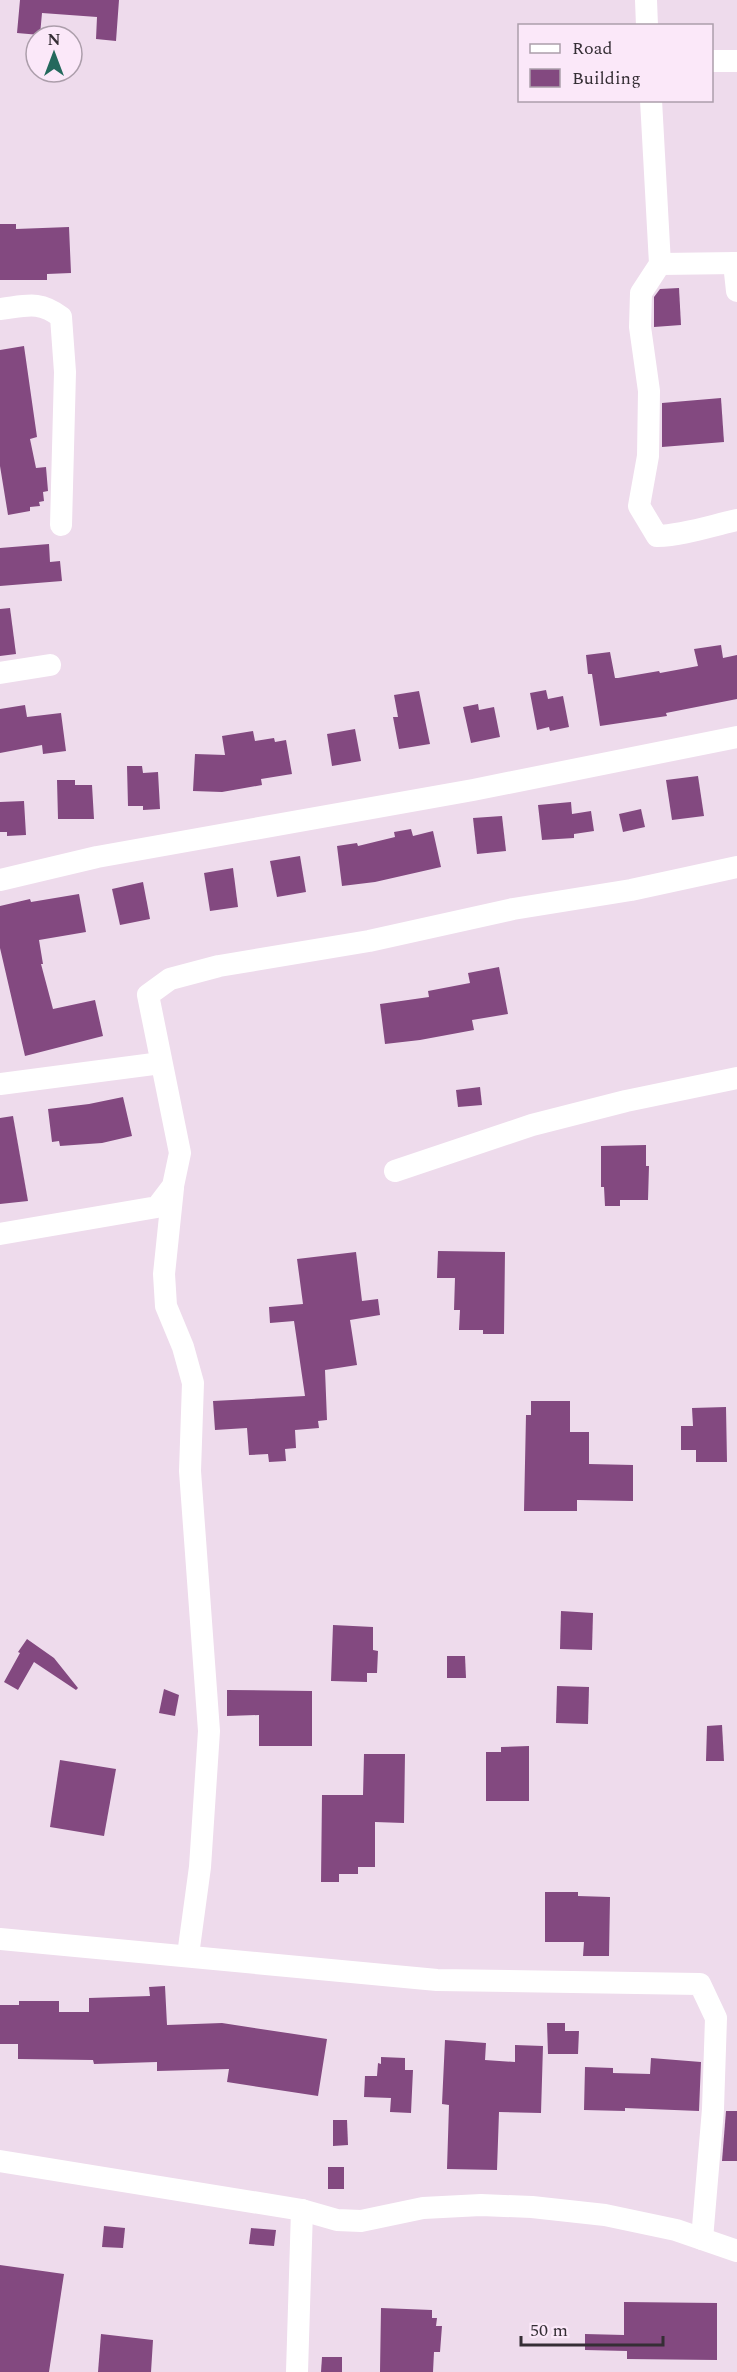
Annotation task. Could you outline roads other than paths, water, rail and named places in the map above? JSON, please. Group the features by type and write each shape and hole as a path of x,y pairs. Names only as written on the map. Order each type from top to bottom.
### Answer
{"street":[{"path":"646,0 647,24"},
{"path":"713,61 737,61"},
{"path":"651,102 660,264 641,293 639,327 649,391 648,456 639,506 657,536 680,536 692,530 737,520"},
{"path":"660,264 735,263 737,291"},
{"path":"0,309 30,305 48,307 61,317 65,372 61,525"},
{"path":"0,673 50,665"},
{"path":"0,880 97,857 473,790 737,737"},
{"path":"188,1955 200,1867 209,1731 190,1471 193,1383 183,1347 166,1306 164,1274 173,1186 180,1153 148,995 170,979 219,966 369,941 513,909 631,890 737,867"},
{"path":"0,1084 161,1063"},
{"path":"395,1171 532,1125 626,1101 737,1078"},
{"path":"0,1234 157,1207 173,1186"},
{"path":"0,1939 437,1980 700,1984 716,2018 713,2109 702,2239"},
{"path":"0,2161 302,2210 337,2220 361,2221 423,2208 481,2205 532,2207 605,2215 676,2230 737,2251"},
{"path":"297,2372 302,2210"}]}
